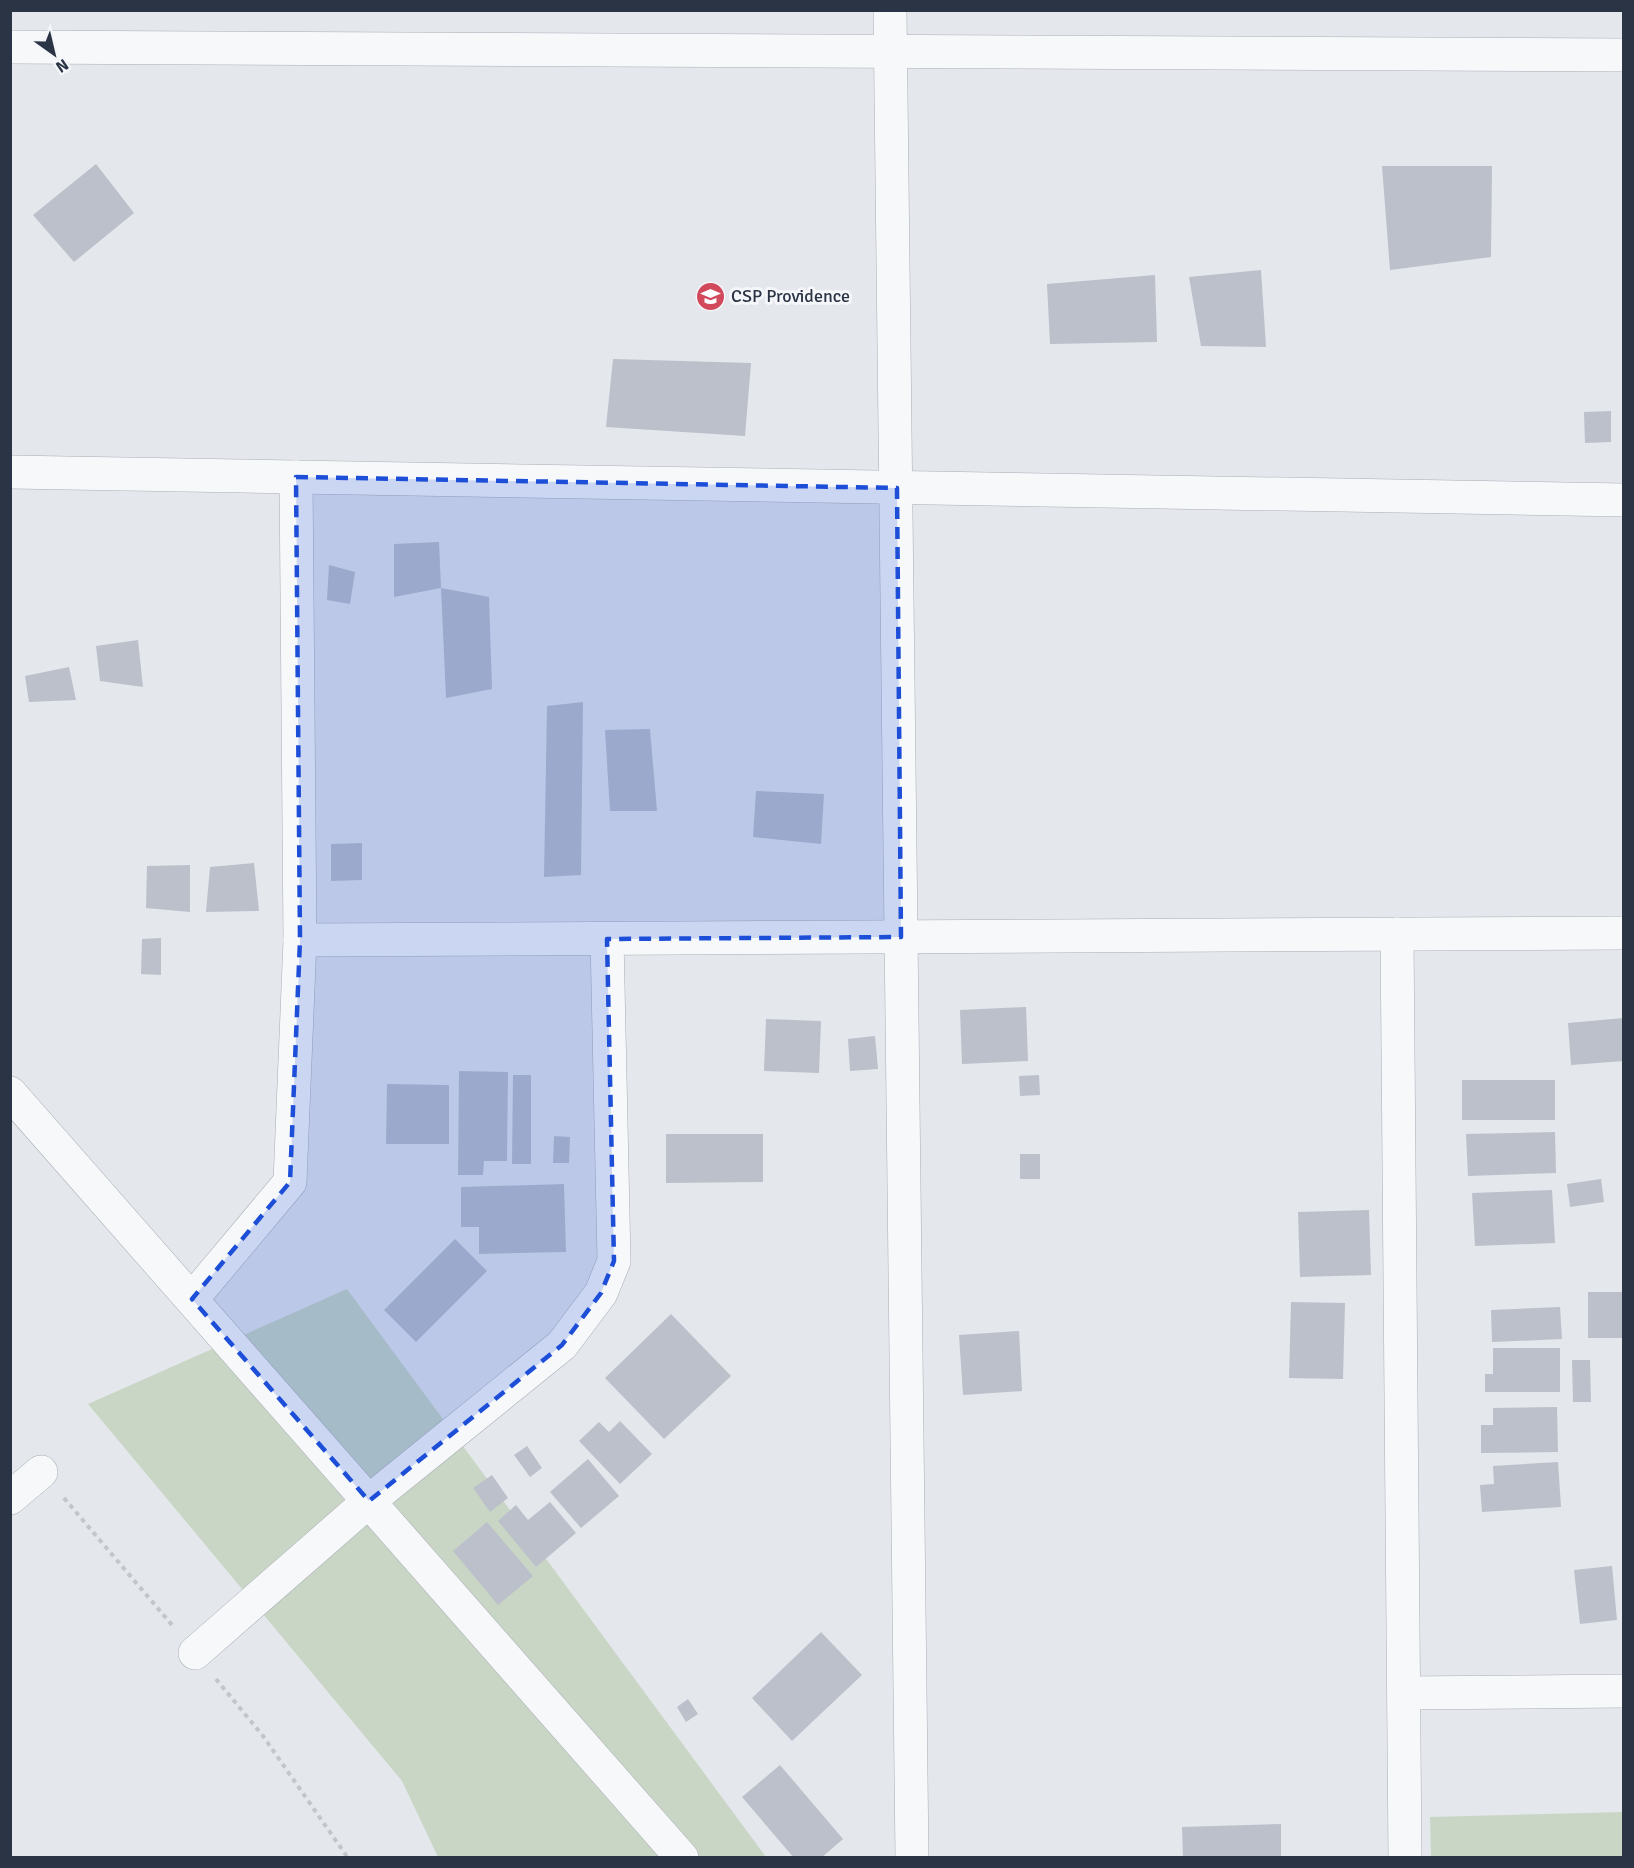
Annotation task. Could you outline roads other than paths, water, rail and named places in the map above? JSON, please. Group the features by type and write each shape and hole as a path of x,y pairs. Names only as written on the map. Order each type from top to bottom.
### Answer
{"street":[{"path":"890,10 912,1857"},
{"path":"10,47 1623,55"},
{"path":"10,472 1623,500"},
{"path":"192,1299 291,1182 300,940 296,477"},
{"path":"300,940 1623,933"},
{"path":"1397,934 1405,1857"},
{"path":"195,1653 369,1501 562,1345 601,1293 614,1261 607,939"},
{"path":"10,1093 682,1857"},
{"path":"10,1498 41,1472"},
{"path":"1404,1693 1623,1692"}],"place":[{"name":"CSP Providence","path":"710,296"}]}
